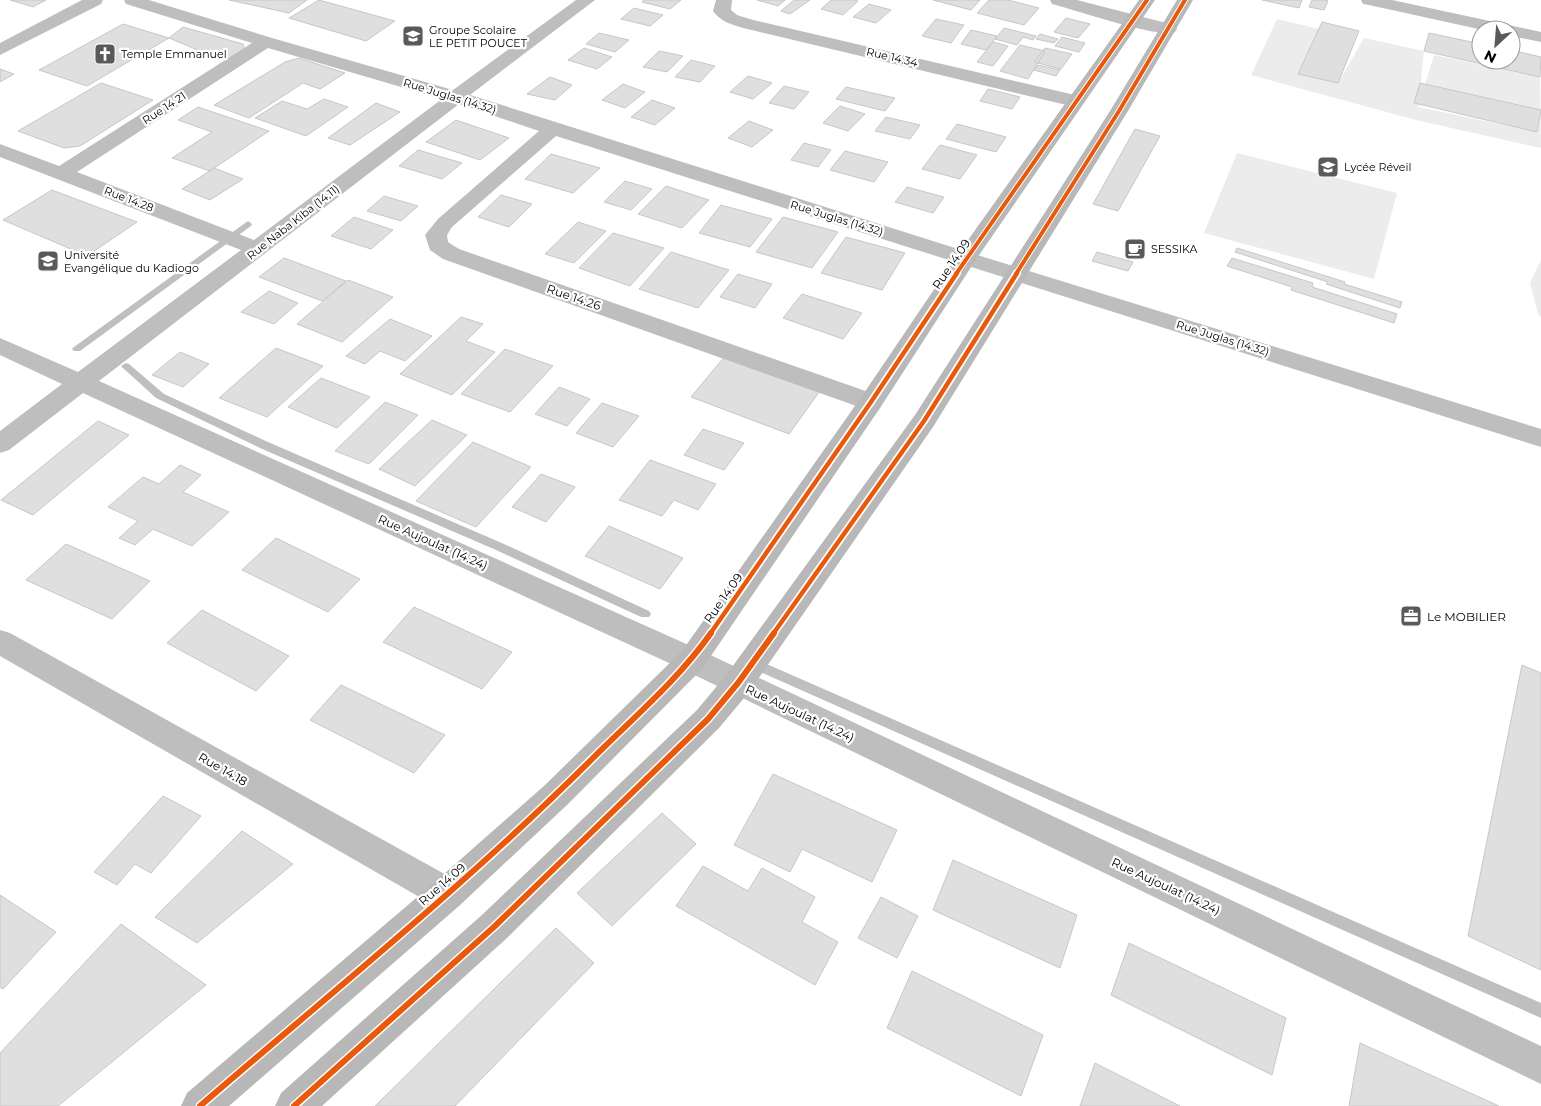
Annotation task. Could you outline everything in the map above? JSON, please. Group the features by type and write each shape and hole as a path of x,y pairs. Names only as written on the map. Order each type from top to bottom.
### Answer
{"street":[{"path":"0,50 95,0"},
{"name":"Rue Juglas (14.32)","path":"132,0 266,42 456,96 553,129 1541,438"},
{"name":"Rue Naba Kiba (14.11)","path":"0,444 258,249 456,96 587,0"},
{"name":"Rue 14.34","path":"724,0 722,11 731,19 1075,101"},
{"path":"1058,0 1168,29"},
{"name":"Rue 14.09","path":"200,1106 446,894 556,795 692,660 871,402 966,259 1147,0"},
{"path":"294,1106 496,926 708,719 738,683 924,420 1119,111 1185,0"},
{"path":"1369,0 1471,22"},
{"path":"1447,17 1453,0"},
{"path":"1521,33 1541,37"},
{"name":"Rue 14 21","path":"62,173 266,42"},
{"name":"Rue 14.26","path":"553,129 445,223 436,235 438,245 451,254 871,402"},
{"name":"Rue 14.28","path":"0,150 258,249"},
{"name":"Rue Aujoulat (14.24)","path":"0,346 692,660 1541,1064"},
{"name":"Rue 14.18","path":"0,642 446,894"}],"shaded area":[{"path":"1277,19 1319,29 1299,74 1338,83 1364,38 1424,51 1418,110 1419,107 1537,132 1541,113 1541,148 1416,120 1251,75"},
{"path":"1434,55 1471,63 1471,70 1506,70 1540,77 1540,110 1425,84"},
{"path":"1237,153 1397,193 1374,279 1204,233"},
{"path":"1541,260 1541,317 1538,314 1530,283"}],"building":[{"path":"10,0 46,0 33,7"},
{"path":"229,0 307,0 289,13"},
{"path":"319,0 395,21 366,41 289,18"},
{"path":"644,0 681,0 670,9 642,2"},
{"path":"757,0 785,0 778,6"},
{"path":"794,0 810,0 790,14 781,11"},
{"path":"831,0 858,1 843,15 821,9"},
{"path":"933,0 980,0 971,10"},
{"path":"989,0 1008,0 1039,8 1024,25 977,13"},
{"path":"1262,0 1302,0 1299,8"},
{"path":"1312,0 1328,1 1324,10 1309,7"},
{"path":"869,4 891,10 876,23 853,17"},
{"path":"634,8 663,15 650,26 621,19"},
{"path":"1066,18 1090,24 1078,38 1054,32"},
{"path":"936,19 964,25 951,43 922,36"},
{"path":"1322,22 1359,31 1338,83 1298,74"},
{"name":"Temple Emmanuel","path":"123,24 169,38 87,86 39,70"},
{"path":"183,27 243,44 245,50 229,61 169,38"},
{"path":"1004,28 1036,36 1033,40 1023,37 1017,45 995,39"},
{"path":"971,30 997,36 986,50 961,44"},
{"path":"599,33 629,40 615,52 586,44"},
{"path":"1429,33 1471,42 1471,62 1424,51"},
{"path":"1040,34 1058,39 1054,43 1036,39"},
{"path":"1062,37 1085,43 1079,52 1055,46"},
{"path":"993,42 1008,46 993,66 977,62"},
{"path":"1020,45 1045,51 1028,79 1000,71"},
{"path":"584,48 612,57 597,69 568,60"},
{"path":"1045,48 1072,54 1061,69 1034,62"},
{"path":"659,51 683,56 667,72 643,67"},
{"path":"1521,52 1541,57 1540,77 1509,70 1521,70"},
{"path":"299,58 345,73 320,89 303,83 249,118 214,105 285,62"},
{"path":"691,60 715,66 700,82 675,77"},
{"path":"1038,65 1060,70 1056,76 1034,70"},
{"path":"0,69 14,74 0,82"},
{"path":"748,76 772,83 753,99 730,92"},
{"path":"550,77 572,85 555,100 527,94"},
{"path":"101,83 153,100 80,146 64,148 18,131"},
{"path":"1420,83 1541,110 1537,132 1414,103"},
{"path":"623,84 645,92 625,108 602,100"},
{"path":"784,86 809,92 794,109 769,103"},
{"path":"846,87 895,98 885,111 836,99"},
{"path":"988,89 1020,97 1012,109 980,101"},
{"path":"324,99 348,107 306,136 255,118 282,101 307,109"},
{"path":"652,100 675,108 655,125 631,117"},
{"path":"376,103 400,112 350,145 328,138"},
{"path":"840,106 865,114 848,131 823,123"},
{"path":"198,107 269,131 210,171 172,158 212,132 178,120"},
{"path":"886,117 920,125 910,139 875,131"},
{"path":"456,120 509,138 480,160 426,142"},
{"path":"749,121 773,130 752,147 728,138"},
{"path":"957,124 1006,137 996,152 946,139"},
{"path":"1135,129 1160,136 1118,211 1093,204"},
{"path":"804,143 831,150 818,167 791,160"},
{"path":"940,145 977,155 960,179 922,169"},
{"path":"418,150 462,163 442,179 399,166"},
{"path":"845,151 888,162 874,182 830,170"},
{"path":"551,154 600,168 573,193 525,179"},
{"path":"214,168 243,179 210,200 182,189"},
{"path":"625,181 652,189 631,210 604,202"},
{"path":"666,186 709,200 682,228 638,214"},
{"path":"907,187 944,197 933,213 895,202"},
{"path":"52,190 137,222 87,256 3,220"},
{"path":"501,195 532,204 509,227 478,217"},
{"path":"384,196 418,206 401,221 367,211"},
{"path":"721,205 772,219 750,247 699,233"},
{"path":"354,217 393,230 371,249 331,236"},
{"path":"783,217 838,232 812,268 756,252"},
{"path":"578,222 606,231 574,263 545,254"},
{"path":"613,233 664,248 630,286 579,268"},
{"path":"846,237 905,253 882,290 821,273"},
{"path":"1237,248 1402,302 1400,308 1235,252"},
{"path":"671,252 729,270 698,308 639,289"},
{"path":"1097,252 1133,262 1128,271 1092,261"},
{"path":"284,258 346,281 322,301 259,277"},
{"path":"1232,258 1313,283 1312,287 1397,314 1394,323 1291,290 1292,287 1227,266"},
{"path":"738,274 772,284 755,308 720,297"},
{"path":"348,280 393,297 342,342 297,324"},
{"path":"269,291 298,303 274,324 241,312"},
{"path":"802,294 862,313 843,339 783,318"},
{"path":"461,317 483,324 466,341 495,352 452,395 400,374"},
{"path":"390,319 432,336 405,361 380,351 365,364 346,356"},
{"path":"276,348 323,366 267,417 219,398"},
{"path":"505,349 553,366 510,412 461,394"},
{"path":"180,352 209,364 183,387 152,375"},
{"path":"725,356 820,391 789,434 691,397"},
{"path":"321,378 370,397 337,428 288,407"},
{"path":"559,387 590,399 567,426 535,414"},
{"path":"385,402 418,415 369,464 335,451"},
{"path":"602,403 639,416 613,447 576,433"},
{"path":"432,420 467,435 415,486 379,469"},
{"path":"98,421 129,435 33,515 1,500"},
{"path":"703,429 744,443 724,470 684,455"},
{"path":"473,442 531,467 476,527 416,501"},
{"path":"650,460 716,484 698,510 674,500 662,516 619,500"},
{"path":"180,465 201,475 183,492 229,512 192,546 153,529 135,545 119,538 138,521 108,507 143,477 159,484"},
{"path":"541,474 575,487 546,522 512,507"},
{"path":"609,526 683,558 660,589 585,556"},
{"path":"276,538 360,579 328,612 242,570"},
{"path":"66,544 150,581 112,619 26,580"},
{"path":"414,607 512,652 482,689 383,642"},
{"path":"202,610 289,656 256,691 167,643"},
{"path":"1522,665 1541,673 1541,970 1468,936"},
{"path":"341,685 445,735 414,773 310,720"},
{"path":"773,774 897,830 872,882 802,849 790,872 734,845"},
{"path":"163,796 201,816 151,873 135,864 117,885 94,872"},
{"path":"662,813 696,844 612,926 577,893"},
{"path":"242,831 293,864 197,943 155,917"},
{"path":"953,860 1077,915 1060,968 933,910"},
{"path":"703,866 748,891 762,868 815,897 802,922 838,942 815,985 676,906"},
{"path":"0,895 56,932 3,989 0,987"},
{"path":"881,897 918,916 897,958 858,938"},
{"path":"121,924 206,985 58,1106 0,1106 0,1053"},
{"path":"556,928 594,963 455,1106 375,1106"},
{"path":"1129,943 1286,1018 1272,1075 1111,995"},
{"path":"912,971 1043,1035 1021,1096 887,1028"},
{"path":"1360,1043 1499,1106 1349,1106"},
{"path":"1095,1063 1180,1106 1080,1106"}],"waterway":[{"path":"77,349 248,224"},
{"path":"126,366 160,396 264,445 500,547 645,614"},
{"path":"760,666 1541,1011"}],"cycle path":[{"path":"200,1106 447,894 556,795 692,660 871,402 966,259 1147,0"},
{"path":"294,1106 495,926 708,719 738,683 924,421 1119,111 1185,0"}],"place":[{"name":"Groupe Scolaire LE PETIT POUCET","path":"413,36"},
{"name":"Temple Emmanuel","path":"105,54"},
{"name":"Lycée Réveil","path":"1328,167"},
{"name":"SESSIKA","path":"1135,249"},
{"name":"Université Evangélique du Kadiogo","path":"48,261"},
{"name":"Le MOBILIER","path":"1411,616"}]}
